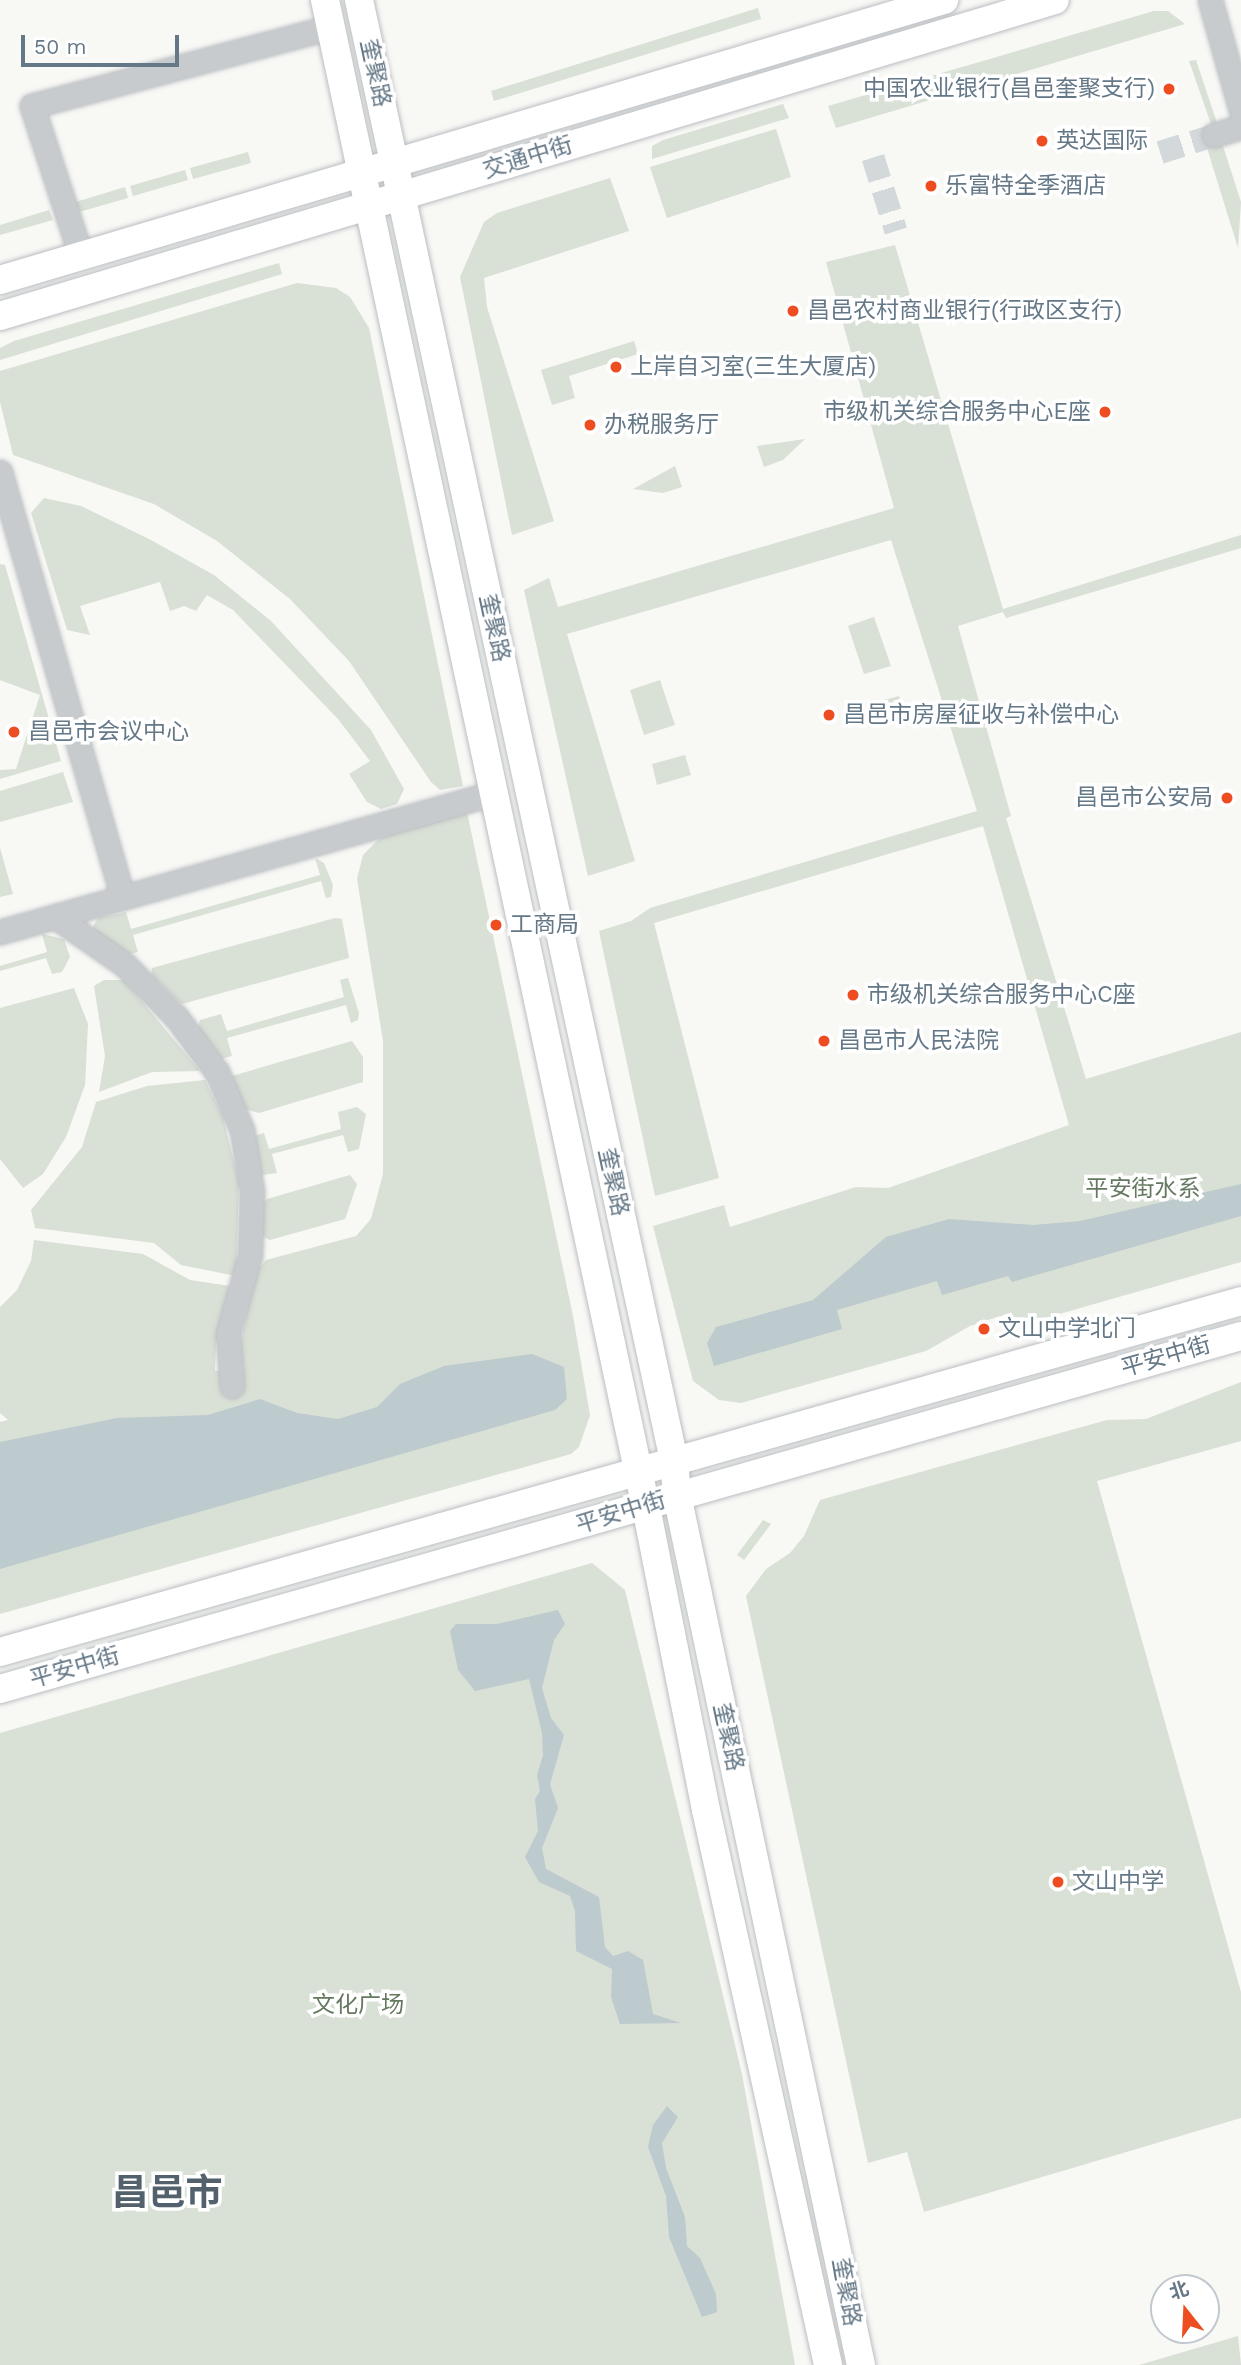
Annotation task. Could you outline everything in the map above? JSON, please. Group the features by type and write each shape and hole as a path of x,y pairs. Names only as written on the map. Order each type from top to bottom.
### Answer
{"main road":[{"name":"奎聚路","path":"359,0 674,1461 677,1495 861,2365"},
{"name":"交通中街","path":"0,280 944,0"},
{"name":"交通中街","path":"0,316 369,208 401,196 1055,0"},
{"name":"奎聚路","path":"328,13 646,1507 706,1810 828,2365"},
{"name":"平安中街","path":"0,1652 1241,1301"},
{"name":"平安中街","path":"0,1689 1241,1336"}],"street":[{"path":"1210,0 1241,110"},
{"path":"80,256 32,106 328,13"},
{"path":"1214,135 1241,127"},
{"path":"0,472 123,897"},
{"path":"0,932 494,793"},
{"path":"56,917 125,965 177,1018 216,1072 242,1130 251,1192 250,1255 228,1334 232,1386"}],"green space":[{"path":"758,8 761,19 494,101 491,91"},
{"path":"1154,11 1168,11 1185,24 836,128 828,106"},
{"path":"1196,60 1217,123 1211,124 1189,61"},
{"path":"783,104 789,118 652,159 652,146 663,140"},
{"path":"776,129 791,177 667,218 650,167"},
{"path":"1222,143 1241,202 1238,248 1207,148"},
{"path":"248,152 251,163 193,179 190,168"},
{"path":"185,170 188,180 133,196 130,186"},
{"path":"610,178 629,231 484,278 487,307 554,521 512,535 460,277 484,222 497,213"},
{"path":"125,187 128,198 72,214 69,204"},
{"path":"49,210 53,220 0,235 0,225"},
{"name":"平安街水系","path":"895,245 1003,609 1241,535 1241,548 1006,618 1003,612 958,626 1011,816 1006,818 1086,1079 1241,1032 1241,1262 1042,1319 1000,1316 970,1326 926,1351 741,1403 719,1400 693,1381 653,1226 724,1205 730,1227 856,1187 888,1188 1069,1125 983,826 654,923 719,1178 655,1196 599,931 631,921 650,908 977,811 891,540 567,634 635,861 588,876 524,590 549,578 558,607 894,508 826,262"},
{"path":"279,263 282,274 0,360 0,348 14,341"},
{"path":"297,283 336,288 350,297 369,328 463,786 440,790 431,782 349,661 290,599 217,541 154,504 13,455 0,402 0,371"},
{"path":"634,341 638,354 569,376 575,398 552,405 541,370"},
{"path":"805,439 783,460 764,467 757,446"},
{"path":"675,466 682,487 663,493 633,489"},
{"path":"44,498 81,506 149,539 214,575 271,621 371,730 404,789 397,804 381,809 367,802 349,774 370,761 338,719 233,610 207,595 196,611 184,606 170,611 160,582 80,606 90,635 67,630 31,513"},
{"path":"0,564 5,565 61,761 0,779 0,770 16,769 40,695 0,680"},
{"path":"874,617 891,666 864,674 848,626"},
{"path":"660,680 675,725 644,735 630,690"},
{"path":"899,696 905,713 879,720 873,703"},
{"path":"685,755 691,775 657,785 652,764"},
{"path":"63,772 73,802 0,822 0,791"},
{"path":"467,812 573,1316 590,1415 579,1447 571,1454 0,1614 0,1422 8,1420 0,1413 0,1307 17,1290 31,1261 34,1240 143,1254 190,1280 230,1286 216,1343 215,1371 244,1369 239,1352 255,1273 266,1260 356,1236 371,1219 383,1174 383,1041 357,879 363,855 380,838"},
{"path":"0,848 13,894 0,897"},
{"path":"315,858 324,863 333,885 331,897 326,898 321,881 133,935 138,952 130,954 91,930 98,918 126,912 131,929 320,875"},
{"path":"335,918 342,919 349,958 182,1004 151,974 152,968"},
{"path":"42,934 64,939 70,957 62,972 52,974 46,958 0,971 0,966 47,952"},
{"path":"348,978 359,1013 358,1020 351,1023 346,1005 227,1038 232,1056 221,1059 197,1031 200,1020 221,1014 227,1031 344,997 340,980"},
{"path":"104,980 124,980 200,1071 152,1072 99,1092 105,1056 94,986"},
{"path":"74,988 88,1024 85,1085 66,1137 43,1174 23,1188 0,1159 0,1008"},
{"path":"352,1041 363,1057 363,1082 259,1113 244,1109 232,1076"},
{"path":"205,1080 223,1117 239,1182 236,1276 181,1265 154,1243 35,1228 31,1210 82,1147 96,1102 147,1086"},
{"path":"357,1107 366,1114 359,1149 348,1152 343,1135 272,1154 277,1173 262,1175 257,1169 252,1138 264,1133 269,1149 341,1129 338,1112"},
{"path":"350,1175 357,1184 345,1219 270,1240 258,1234 262,1204 267,1199"},
{"name":"文山中学","path":"1241,1382 1241,1441 1097,1481 1241,1992 1241,2118 924,2212 907,2152 868,2163 746,1596 766,1569 790,1553 804,1536 820,1500 1107,1420 1146,1419"},
{"path":"763,1520 771,1524 744,1560 737,1555"},
{"name":"文化广场","path":"592,1563 625,1590 742,2074 795,2365 0,2365 0,1733"},
{"path":"1238,2336 1241,2365 1139,2365 1211,2344 1220,2344 1220,2341"}],"shaded area":[{"path":"1241,1184 1241,1216 1012,1282 1008,1276 942,1295 937,1281 837,1310 842,1329 714,1366 707,1343 716,1327 813,1300 886,1237 949,1219 1033,1225 1080,1221"},
{"path":"532,1354 564,1367 567,1399 555,1410 0,1569 0,1442 117,1418 208,1415 260,1399 297,1413 338,1419 377,1407 400,1384 444,1366"},
{"path":"558,1610 565,1624 554,1640 542,1688 551,1718 564,1735 550,1784 558,1808 542,1848 546,1869 599,1897 605,1947 613,1956 628,1951 643,1960 653,2014 681,2023 620,2024 611,1997 612,1969 576,1951 575,1911 570,1896 539,1882 525,1857 538,1831 535,1799 540,1791 537,1775 543,1755 542,1733 529,1679 475,1691 458,1670 450,1631 456,1624 497,1624"},
{"path":"667,2106 678,2117 662,2143 666,2168 685,2217 687,2246 700,2258 716,2294 717,2312 702,2317 669,2237 666,2196 648,2147 653,2125"}],"tunnel":[{"path":"1160,152 1214,135"},
{"path":"873,157 896,231"}],"place":[{"name":"中国农业银行(昌邑奎聚支行)","path":"1169,89"},
{"name":"英达国际","path":"1042,141"},
{"name":"乐富特全季酒店","path":"931,186"},
{"name":"昌邑农村商业银行(行政区支行)","path":"793,311"},
{"name":"上岸自习室(三生大厦店)","path":"616,367"},
{"name":"市级机关综合服务中心E座","path":"1105,412"},
{"name":"办税服务厅","path":"590,425"},
{"name":"昌邑市房屋征收与补偿中心","path":"829,715"},
{"name":"昌邑市会议中心","path":"14,732"},
{"name":"昌邑市公安局","path":"1227,798"},
{"name":"工商局","path":"496,925"},
{"name":"市级机关综合服务中心C座","path":"853,995"},
{"name":"昌邑市人民法院","path":"824,1041"},
{"name":"文山中学北门","path":"984,1329"},
{"name":"文山中学","path":"1058,1882"}],"district":[{"name":"昌邑市","path":"167,2193"}]}
